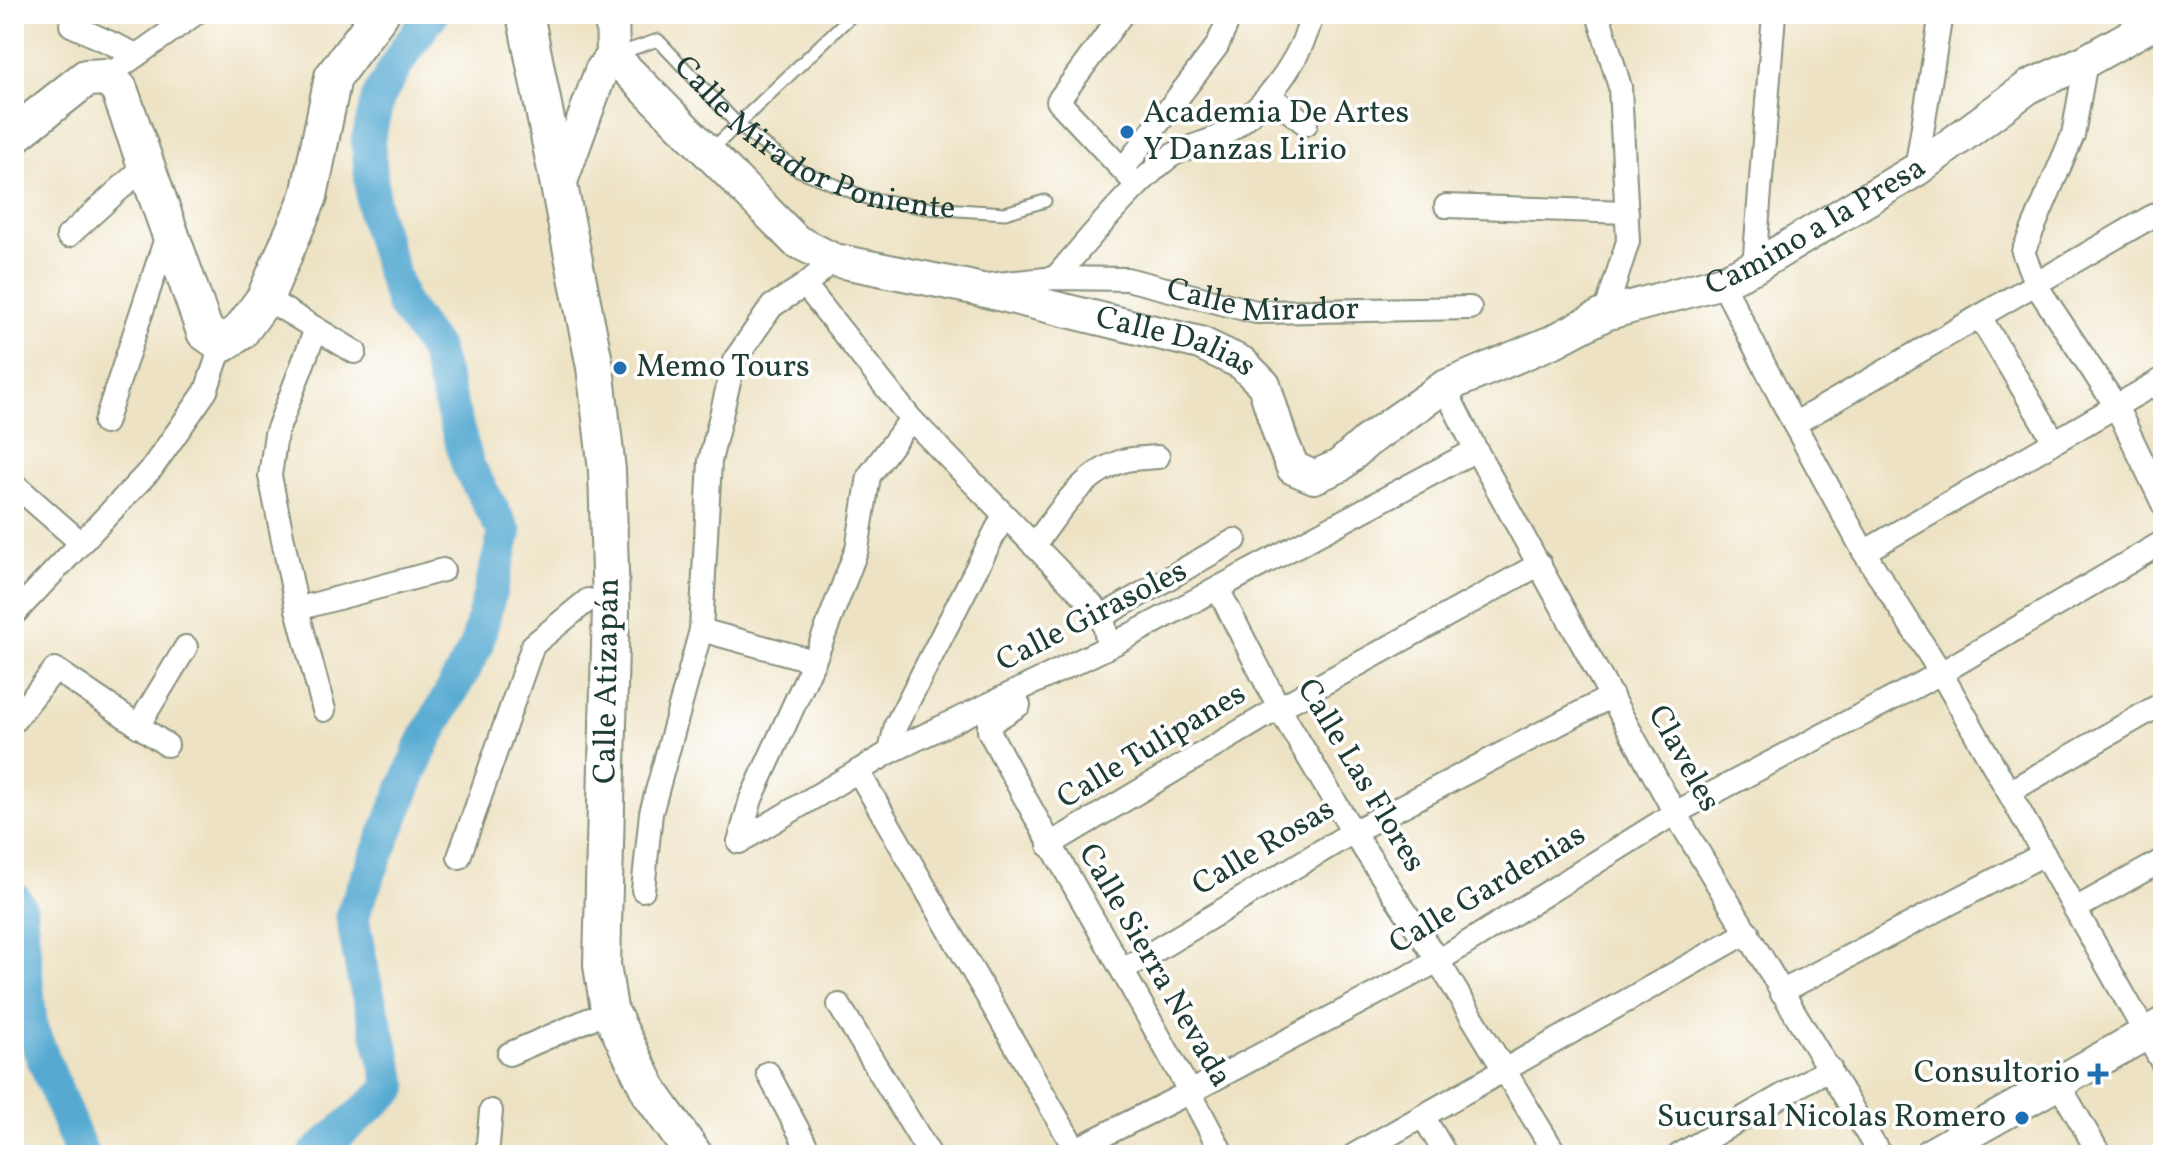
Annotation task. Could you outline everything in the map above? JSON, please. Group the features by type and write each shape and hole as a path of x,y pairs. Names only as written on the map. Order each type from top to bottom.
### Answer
{"main road":[{"path":"14,135 86,78 106,77 119,89 205,332 222,344 240,332 265,298 309,196 333,77 380,14"},
{"path":"501,14 548,192"},
{"path":"525,14 548,192"},
{"name":"Calle Atizapán","path":"548,192 586,468 588,600 579,966 590,1019 633,1110 665,1155"},
{"name":"Calle Atizapán","path":"548,192 595,367 607,470 611,606 602,965 609,1009 651,1094 694,1155"}],"street":[{"path":"73,14 71,25 137,55"},
{"path":"106,77 195,14"},
{"path":"548,192 601,71 613,56 612,14"},
{"path":"1122,14 1058,101 1131,177"},
{"path":"1055,278 1131,177 1217,46 1231,14"},
{"path":"1131,177 1172,155 1224,134 1270,96 1307,36 1312,14"},
{"path":"1598,14 1620,87 1628,241 1605,314"},
{"path":"1754,267 1774,14"},
{"path":"1916,170 1941,14"},
{"name":"Camino a la Presa","path":"1444,387 1554,341 1605,314 1722,282 1754,267 1916,170 2030,86 2086,61 2130,25 2163,18"},
{"name":"Calle Mirador Poniente","path":"613,56 796,241 834,260"},
{"path":"2086,61 2073,135 2023,252 2036,285 2116,406 2163,504"},
{"path":"1270,96 1306,124"},
{"path":"68,236 145,166"},
{"path":"1446,206 1627,212"},
{"path":"1794,424 2163,210"},
{"path":"105,423 168,232"},
{"path":"643,890 651,813 701,630 710,461 734,361 772,306 805,285 834,260 969,287"},
{"name":"Calle Mirador","path":"969,287 1055,278 1127,279 1256,312 1470,308"},
{"path":"1722,282 1864,552 1941,673 2075,909 2155,1028 2163,1064"},
{"path":"805,285 911,419 1103,616 1108,647"},
{"name":"Calle Dalias","path":"969,287 1200,343 1242,363 1264,385 1293,468 1314,477 1339,466 1367,441 1444,387"},
{"path":"265,298 355,352"},
{"path":"1980,317 2054,441"},
{"path":"316,329 276,434 270,476 297,609 324,710"},
{"path":"14,614 152,468 206,391 222,344"},
{"path":"1864,552 2163,379"},
{"name":"Claveles","path":"1444,387 1675,813 1880,1155"},
{"path":"701,630 814,661 857,549 869,476 911,419"},
{"name":"Calle Girasoles","path":"814,661 751,799 739,842 890,752 1108,647 1476,450"},
{"path":"1034,546 1088,479 1124,460 1158,457"},
{"path":"14,484 80,542"},
{"path":"890,752 896,725 1004,515"},
{"path":"1103,616 1235,540"},
{"name":"Calle Gardenias","path":"1069,1152 1438,961 1675,813 1941,673 2163,542"},
{"name":"Calle Tulipanes","path":"1049,845 1279,708 1540,564"},
{"path":"297,609 443,570"},
{"name":"Calle Las Flores","path":"1218,589 1279,708 1353,832 1438,961 1556,1155"},
{"path":"459,857 533,645 588,600"},
{"path":"138,726 186,647"},
{"name":"Calle Sierra Nevada","path":"1084,659 1079,671 994,718 989,724 989,731 1049,845 1123,970 1223,1155"},
{"path":"14,721 55,669 167,745"},
{"name":"Calle Rosas","path":"1123,970 1353,832 1612,696"},
{"path":"2009,792 2163,703"},
{"path":"858,771 1069,1152"},
{"path":"1781,992 2044,854"},
{"path":"2075,909 2163,860"},
{"path":"1354,1155 1748,932"},
{"path":"839,1005 930,1155"},
{"path":"509,1054 590,1019"},
{"path":"1930,1155 2155,1028"},
{"path":"1679,1155 1830,1068"},
{"path":"768,1073 811,1155"},
{"path":"2058,1083 2100,1155"},
{"path":"487,1155 491,1111"},
{"path":"1423,1116 1446,1155"}],"lane":[{"path":"707,154 853,14"},
{"name":"Calle Mirador Poniente","path":"613,56 658,40 738,125 796,169 867,198 927,208 1005,213 1045,201"}],"waterway":[{"path":"314,1155 392,1087 363,975 352,915 423,743 476,647 505,533 468,466 435,349 402,303 374,213 368,140 378,98 405,50 432,14"},
{"path":"14,898 20,909 31,1028 82,1155"}],"place":[{"name":"Academia De Artes Y Danzas Lirio","path":"1127,132"},
{"name":"Memo Tours","path":"620,368"},
{"name":"Consultorio","path":"2098,1074"},
{"name":"Sucursal Nicolas Romero","path":"2022,1118"}]}
